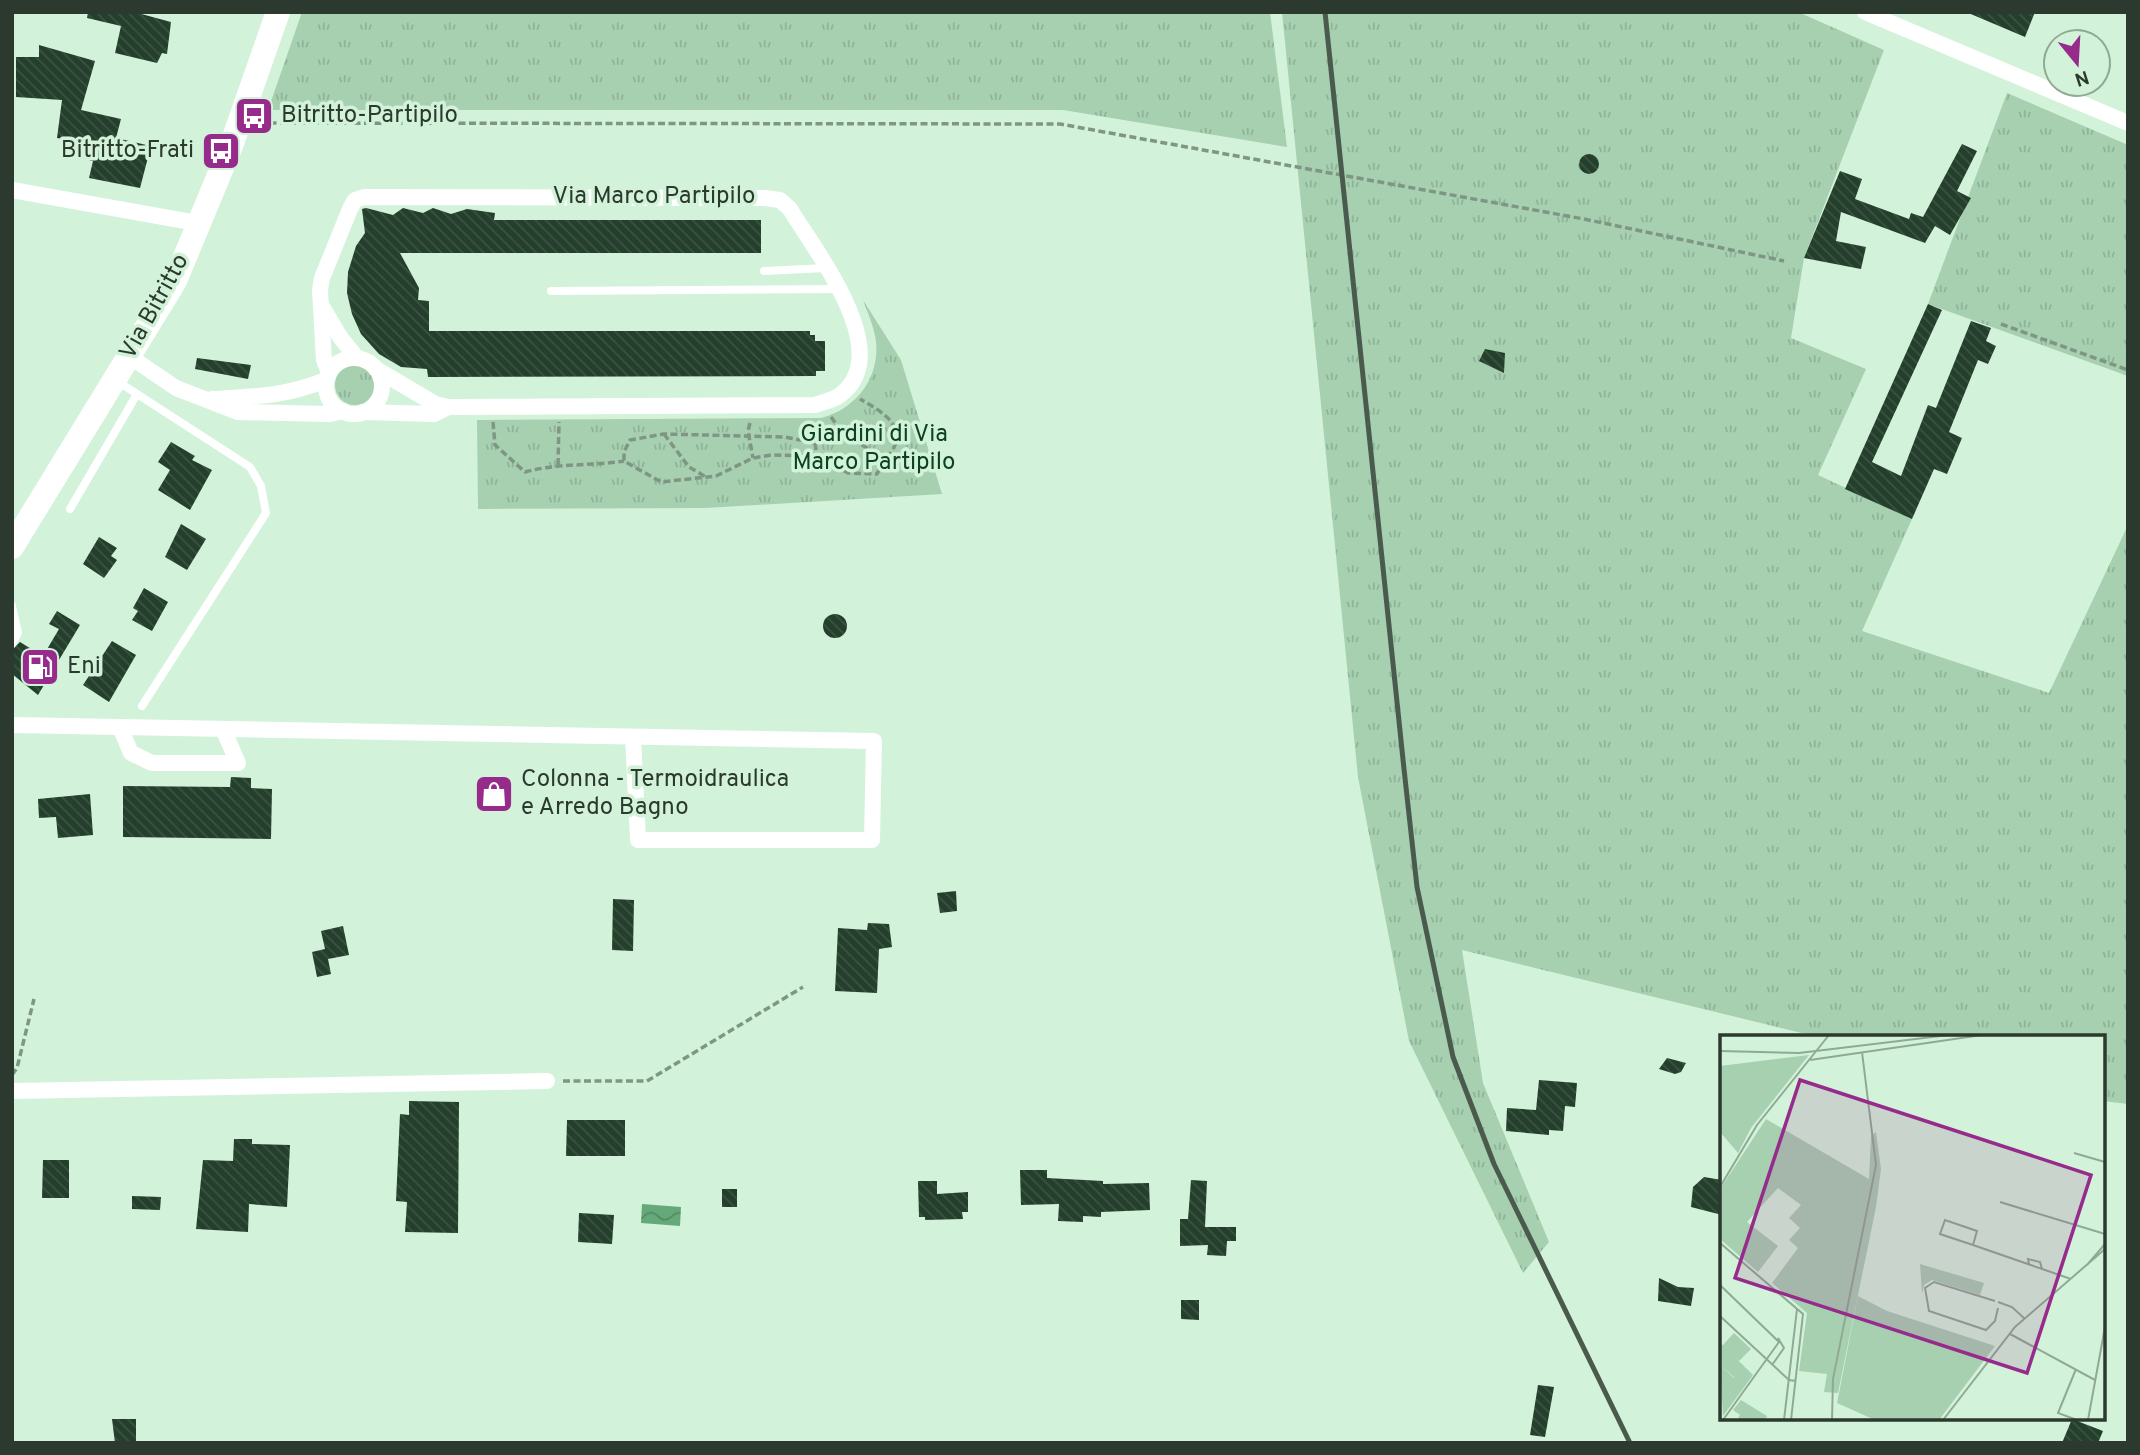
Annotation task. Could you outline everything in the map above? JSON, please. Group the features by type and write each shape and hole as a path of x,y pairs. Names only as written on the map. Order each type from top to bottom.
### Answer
{"main road":[{"name":"Via Bitritto","path":"12,547 175,281 240,121 278,12"}],"street":[{"path":"1865,12 2128,123"},
{"path":"12,190 197,223"},
{"name":"Via Marco Partipilo","path":"328,376 324,360 322,278 350,209 355,200 364,197 780,200 790,209 838,289 856,322 862,348 859,369 839,396 816,405 448,407 435,404 376,369"},
{"path":"129,356 150,373 203,400 238,412 363,412 371,408 380,393 382,385 376,369 357,358 340,337 321,303"},
{"path":"203,400 268,397 295,392 328,376 340,361 357,358"},
{"path":"328,376 331,402 343,411"},
{"name":"Via Marco Partipilo","path":"363,412 435,414 448,407"},
{"path":"12,725 874,741 872,840 638,840 633,737"},
{"path":"120,727 131,753 152,763 238,763 223,729"},
{"path":"12,1091 547,1081"}],"lane":[{"path":"764,271 825,268"},
{"path":"551,291 838,289"},
{"path":"114,380 250,467 261,486 266,513 142,706"},
{"path":"70,509 137,394"},
{"path":"12,606 18,633 12,644"}],"path":[{"path":"240,121 1060,124 1584,219 1784,261"},
{"path":"2001,324 2128,370"},
{"path":"493,422 495,445 525,472 558,465 584,466 624,461 660,482 716,476 752,458 771,455 817,456 848,473 877,474 895,445 895,431 889,418 860,399"},
{"path":"831,417 842,432 884,459"},
{"path":"558,465 559,422"},
{"path":"750,422 752,458"},
{"path":"624,461 624,452 630,440 664,434 785,437 815,443 833,439 842,432"},
{"path":"664,434 689,467 706,477"},
{"path":"815,443 817,456"},
{"path":"547,1081 647,1081 803,987"},
{"path":"12,1075 17,1068 34,999"}],"green space":[{"path":"302,12 1270,12 1287,147 1063,110 268,110"},
{"path":"1282,12 1798,12 1884,50 1804,258 1791,338 1866,369 1818,475 1912,519 1862,631 2049,693 2128,525 2128,1104 2105,1101 2105,1035 1810,1035 1462,950 1483,1083 1549,1242 1523,1273 1409,1041 1358,777"},
{"path":"2007,93 2128,145 2128,376 1928,304"},
{"name":"Giardini di Via Marco Partipilo","path":"863,300 901,360 942,494 706,508 478,509 477,420 821,418 834,414 863,390 874,367 876,341"},
{"path":"355,365 369,371 375,385 369,399 355,405 341,399 335,385 341,371"}],"water":[{"path":"642,1204 681,1207 680,1226 641,1223"}],"building":[{"path":"88,12 134,12 171,22 167,54 162,53 157,63 115,53 121,26 87,18"},
{"path":"1966,12 2035,12 2025,37"},
{"path":"39,45 95,61 81,110 121,119 116,138 151,146 140,188 89,178 93,161 64,154 69,140 57,138 62,100 16,97 16,57 39,57"},
{"path":"1962,144 1977,151 1957,191 1971,198 1950,235 1935,226 1925,243 1841,212 1836,241 1866,247 1861,269 1804,258 1840,171 1862,179 1855,199 1909,219 1911,213 1923,217"},
{"path":"1589,154 1596,157 1599,164 1596,171 1589,174 1582,171 1579,164 1582,157"},
{"path":"403,208 423,213 433,208 451,214 467,209 495,213 494,220 761,220 761,253 400,253 419,288 418,300 429,301 429,331 810,331 810,335 815,335 815,341 825,341 825,371 816,371 816,376 428,377 427,369 401,367 379,354 361,334 352,314 347,293 348,272 356,246 365,233 362,209 393,215"},
{"path":"1928,304 1942,310 1872,462 1901,476 1928,405 1936,408 1971,321 1991,328 1986,341 1996,346 1988,364 1978,360 1949,432 1962,438 1947,474 1934,469 1912,519 1845,489"},
{"path":"1485,349 1505,353 1504,373 1479,361"},
{"path":"197,358 251,365 248,379 195,369"},
{"path":"171,442 195,456 192,460 212,470 190,510 158,490 170,470 158,462"},
{"path":"181,524 206,539 187,570 165,557"},
{"path":"99,537 117,548 111,556 117,560 104,578 83,564"},
{"path":"144,588 168,602 152,631 132,620 138,611 133,608"},
{"path":"57,611 80,625 38,695 12,674 12,650 20,642 43,656 59,629 49,624"},
{"path":"830,614 840,614 847,621 847,631 840,638 830,638 823,631 823,621"},
{"path":"112,641 136,655 109,702 83,685"},
{"path":"231,777 251,778 251,788 272,789 271,839 123,837 123,786 230,787"},
{"path":"90,794 93,835 58,838 56,817 39,818 38,799"},
{"path":"956,891 957,911 940,913 937,893"},
{"path":"613,899 634,900 633,951 612,950"},
{"path":"868,923 889,924 892,947 879,949 877,993 835,991 838,928 867,930"},
{"path":"343,926 349,955 328,959 331,974 317,977 312,952 325,949 321,931"},
{"path":"1667,1058 1686,1063 1681,1072 1675,1074 1659,1069"},
{"path":"1539,1080 1577,1083 1575,1107 1565,1106 1563,1131 1549,1130 1549,1135 1506,1131 1507,1108 1536,1110"},
{"path":"409,1101 459,1102 458,1233 405,1232 407,1202 396,1201 400,1114 409,1115"},
{"path":"567,1120 625,1120 625,1156 566,1156"},
{"path":"234,1139 252,1139 252,1144 290,1145 287,1207 249,1204 248,1232 196,1229 203,1160 233,1161"},
{"path":"43,1160 69,1160 69,1198 42,1198"},
{"path":"1020,1170 1047,1170 1047,1178 1103,1181 1103,1184 1149,1183 1150,1210 1101,1212 1101,1217 1083,1216 1083,1222 1058,1221 1059,1204 1021,1205"},
{"path":"1704,1177 1720,1180 1720,1214 1691,1207 1693,1187"},
{"path":"1191,1180 1207,1181 1205,1227 1236,1227 1236,1241 1227,1241 1226,1256 1207,1255 1208,1245 1180,1246 1180,1219 1188,1219"},
{"path":"918,1181 937,1181 937,1194 968,1192 968,1212 962,1212 963,1219 925,1220 925,1217 919,1217"},
{"path":"722,1189 737,1189 737,1207 722,1207"},
{"path":"132,1196 161,1197 160,1210 132,1209"},
{"path":"579,1213 614,1215 612,1244 578,1242"},
{"path":"1659,1278 1678,1287 1694,1288 1691,1306 1658,1301"},
{"path":"1181,1300 1199,1300 1199,1320 1181,1319"},
{"path":"1538,1385 1554,1387 1545,1437 1530,1435"},
{"path":"112,1419 136,1419 136,1443 115,1443"},
{"path":"2072,1420 2103,1431 2098,1443 2062,1443"}],"railway":[{"path":"1325,12 1417,887 1453,1057 1494,1164 1630,1443"}],"place":[{"name":"Bitritto-Partipilo","path":"254,116"},
{"name":"Bitritto-Frati","path":"221,151"},
{"name":"Eni","path":"40,667"},
{"name":"Colonna - Termoidraulica e Arredo Bagno","path":"494,794"}]}
